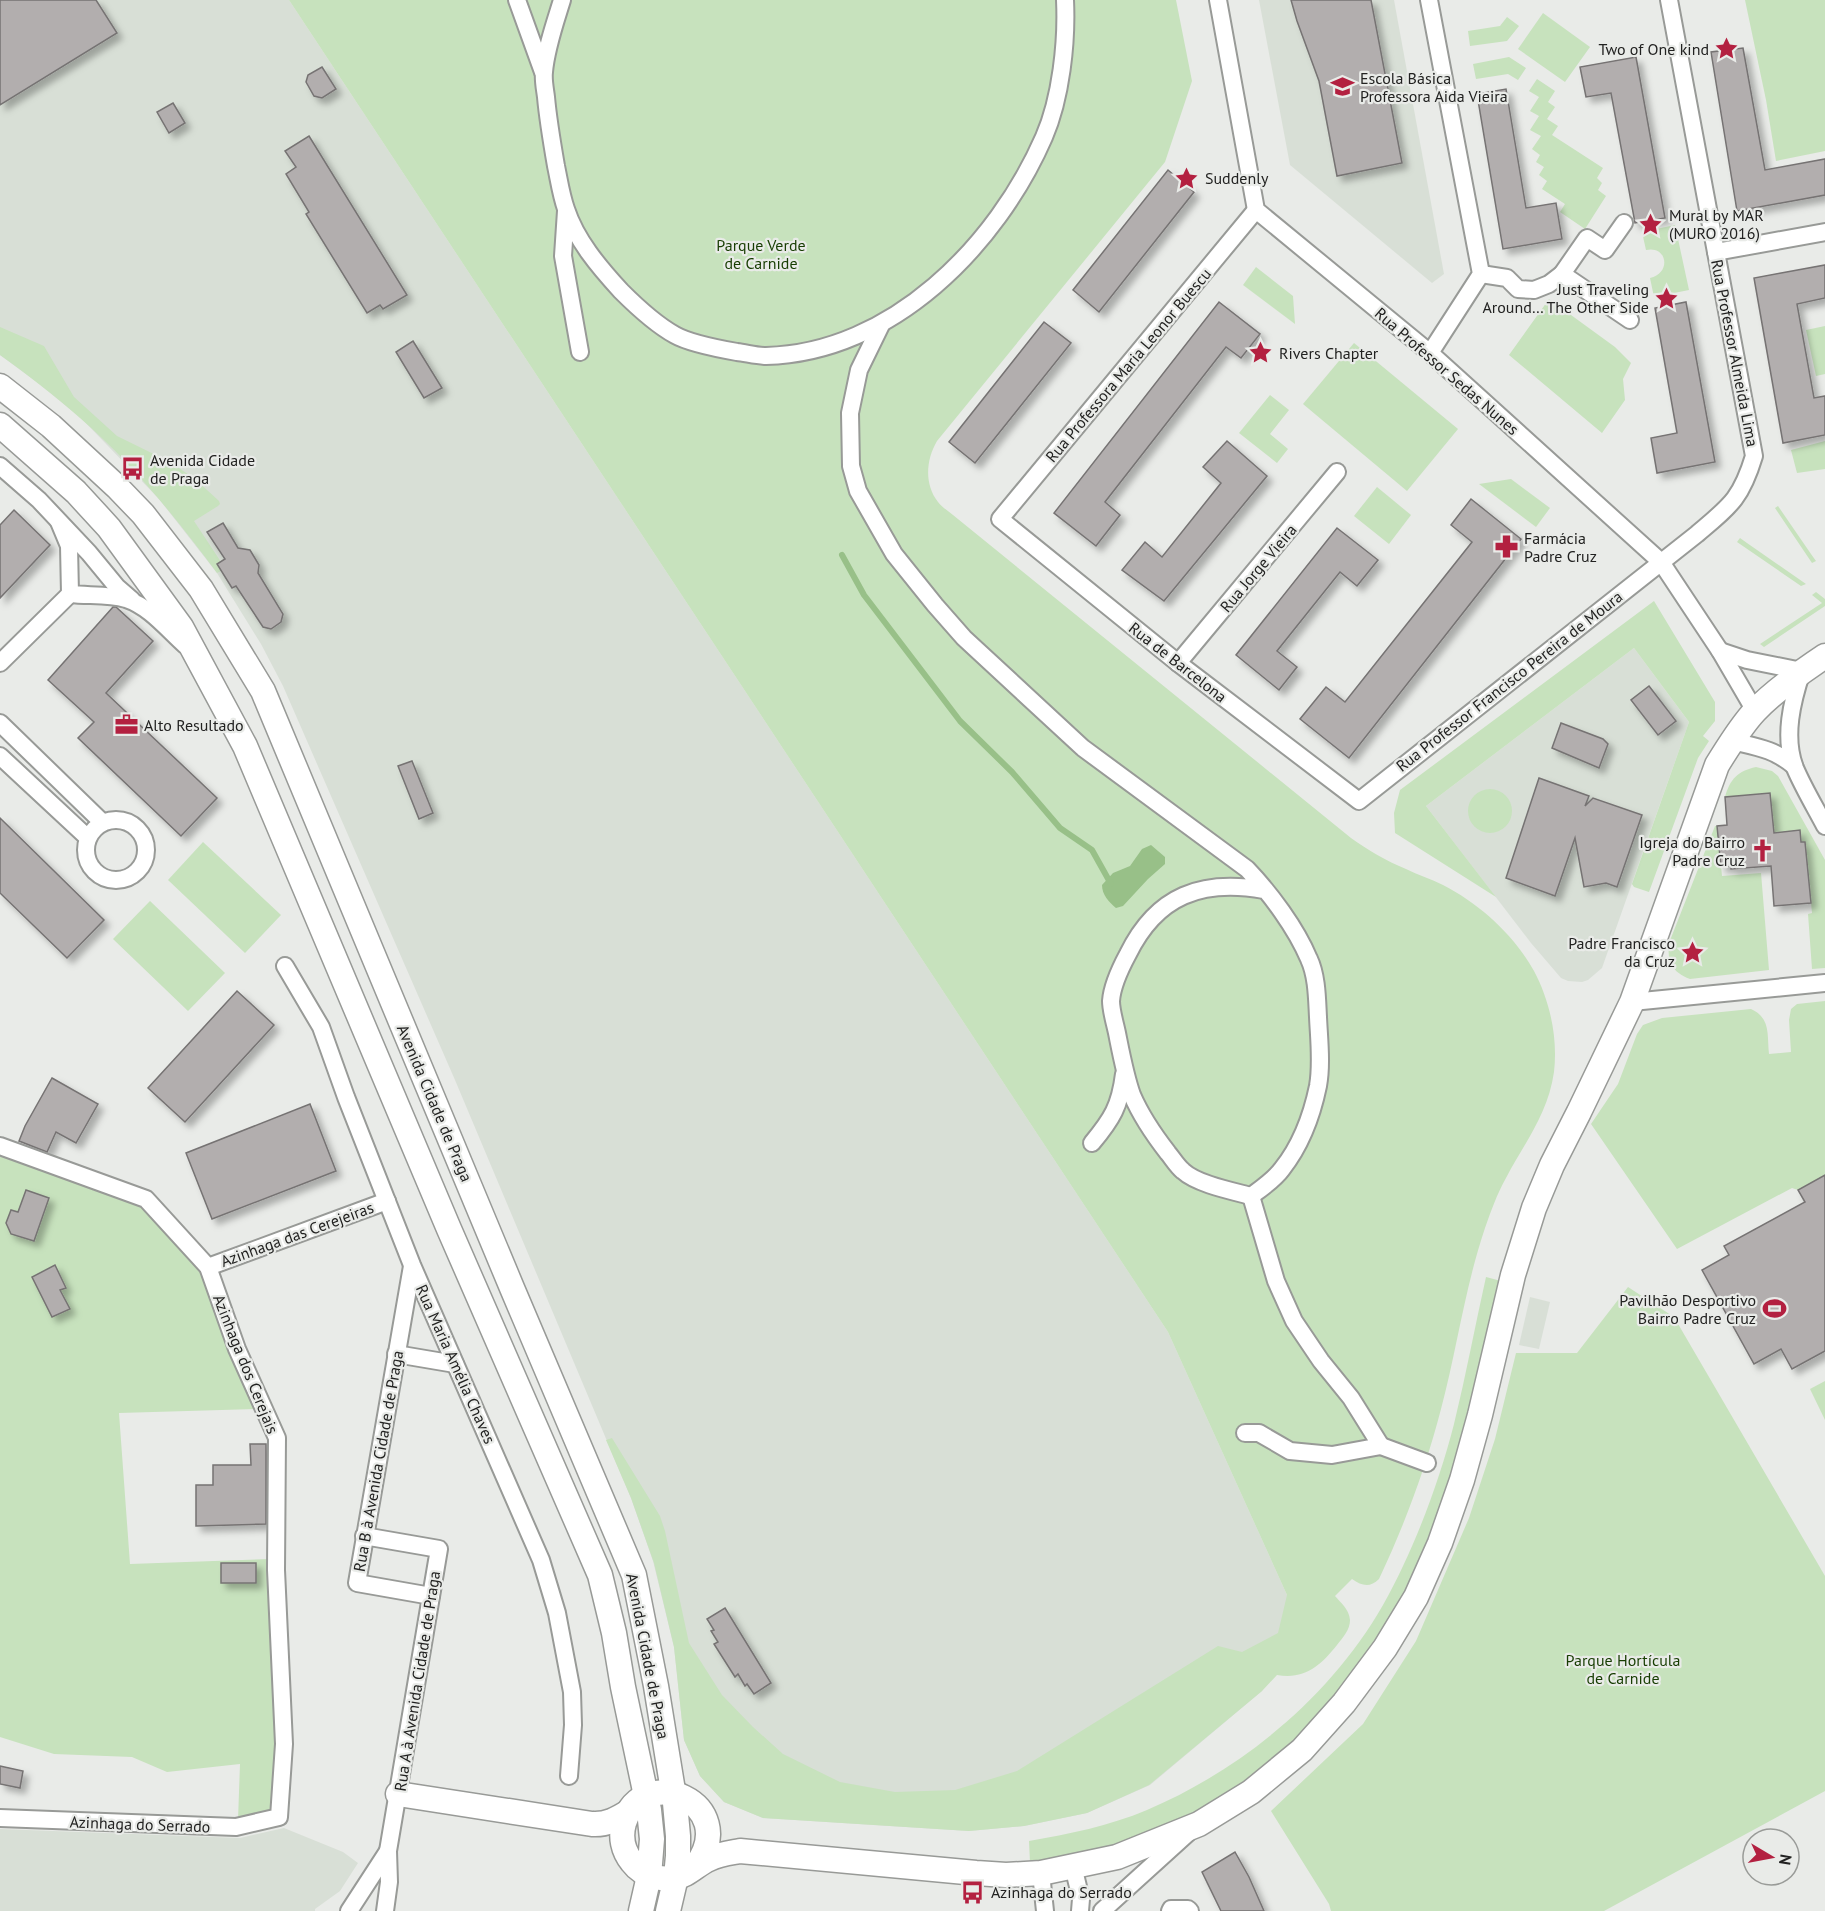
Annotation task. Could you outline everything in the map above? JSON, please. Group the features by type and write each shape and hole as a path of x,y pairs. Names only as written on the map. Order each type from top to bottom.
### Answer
{"main road":[{"name":"Avenida Cidade de Praga","path":"0,386 51,426 117,487 142,514 201,589 262,692 634,1575 656,1686 678,1836 686,1872 668,1911"},
{"name":"Avenida Cidade de Praga","path":"0,425 76,492 109,528 181,627 244,746 449,1229 600,1575 614,1633 638,1803 652,1839 649,1876 641,1911"},
{"path":"707,1824 720,1839 740,1851 966,1873 1006,1875 1041,1873 1117,1857 1199,1824 1251,1792 1302,1750 1344,1703 1385,1648 1416,1597 1440,1544 1462,1480 1480,1416 1513,1275 1534,1208 1552,1165 1632,1002 1717,765 1755,711 1802,671 1825,656"},
{"path":"398,1794 600,1824 613,1821 657,1792 673,1793 688,1798 697,1805 703,1814 709,1834 708,1845 703,1856 686,1872"},
{"path":"638,1803 622,1832 623,1843 626,1854 633,1864 649,1876 664,1879 686,1872 711,1858 740,1851"},
{"path":"592,1824 612,1834 623,1843"}],"street":[{"path":"517,0 543,73 549,126 566,210 577,234 606,274 638,309 676,336 723,350 765,356 839,344 881,325 912,304 957,265 992,225 1019,187 1045,135 1054,105 1064,50 1065,0"},
{"path":"543,73 562,0"},
{"path":"1218,0 1256,210"},
{"path":"1429,0 1481,274 1430,353"},
{"name":"Rua Professor Almeida Lima","path":"1661,562 1733,503 1746,481 1754,456 1669,0"},
{"path":"566,210 563,256 580,352"},
{"name":"Rua Professor Sedas Nunes","path":"1256,210 1430,353 1661,562 1720,651 1755,711"},
{"name":"Rua Professora Maria Leonor Buescu","path":"1000,519 1256,210"},
{"path":"1481,274 1507,278 1518,289 1534,290 1549,284 1562,274 1587,238 1605,250 1624,223"},
{"path":"1716,252 1825,232"},
{"path":"1562,274 1630,321"},
{"path":"881,325 859,370 850,413 851,466 858,490 894,554 964,638 1067,734 1142,793 1247,869 1291,927 1310,960 1317,993 1318,1084 1307,1127 1282,1170 1251,1196"},
{"path":"0,466 39,500 89,553 117,587 147,610 197,657"},
{"name":"Rua Jorge Vieira","path":"1178,663 1337,472"},
{"name":"Rua de Barcelona","path":"1000,519 1178,663 1359,801"},
{"path":"0,663 70,594 69,546 59,522"},
{"name":"Rua Professor Francisco Pereira de Moura","path":"1359,801 1661,562"},
{"path":"70,594 119,598 137,604"},
{"path":"1720,651 1747,660 1802,671 1792,703 1791,749 1794,766 1825,826"},
{"path":"0,723 102,822"},
{"path":"1732,741 1781,755 1794,766"},
{"path":"0,756 88,838"},
{"path":"112,819 133,824 145,841 144,862 130,877 109,880 99,876 91,868 87,859 85,849 88,838 93,829 102,822 112,819"},
{"path":"1251,1196 1212,1186 1184,1172 1153,1133 1133,1096 1111,1002 1124,961 1139,933 1166,905 1189,892 1224,886 1264,890"},
{"name":"Rua Maria Amélia Chaves","path":"285,966 321,1027 412,1265 542,1560 552,1594 572,1700 573,1742 569,1776"},
{"path":"1632,1002 1825,983"},
{"path":"1092,1143 1110,1121 1121,1096 1125,1069"},
{"name":"Azinhaga dos Cerejais","path":"0,1146 146,1198 207,1267 237,1349 277,1438 276,1570 284,1744 279,1817"},
{"path":"1251,1196 1276,1281 1294,1321 1321,1361 1352,1398 1381,1446"},
{"name":"Azinhaga das Cerejeiras","path":"207,1267 387,1201"},
{"name":"Rua B à Avenida Cidade de Praga","path":"412,1265 357,1583 431,1596"},
{"path":"396,1354 455,1364"},
{"path":"1245,1433 1259,1433 1290,1451 1332,1455 1381,1446 1427,1463"},
{"name":"Rua A à Avenida Cidade de Praga","path":"364,1536 439,1549 388,1851"},
{"name":"Azinhaga do Serrado","path":"0,1818 236,1827 279,1817"},
{"path":"1102,1911 1199,1824"},
{"path":"349,1911 388,1851"},
{"path":"385,1911 389,1882 388,1851"},
{"path":"1073,1866 1081,1899 1080,1911"},
{"path":"1041,1873 1045,1911"},
{"path":"1170,1911 1171,1909 1188,1909 1190,1911"}],"shaded area":[{"path":"0,0 289,0 1168,1332 1287,1595 1290,1609 1262,1691 1150,1785 1087,1813 1024,1826 969,1831 763,1818 724,1802 700,1776 684,1740 674,1647 653,1561 631,1498 455,1080 283,686 261,644 217,573 159,499 82,419 0,355"},
{"name":"Escola Básica Professora Aida Vieira","path":"1259,0 1394,0 1444,274 1432,283 1290,165"},
{"path":"1634,648 1689,722 1602,968 1588,980 1568,981 1561,978 1531,943 1426,806"},
{"path":"1151,845 1165,857 1165,864 1123,906 1116,908 1108,901 1102,885 1113,873 1130,866 1142,849"},
{"path":"1530,1297 1550,1302 1539,1349 1519,1345"},
{"path":"284,1828 343,1852 358,1863 340,1891 315,1911 0,1911 0,1829 240,1838"}],"green space":[{"name":"Parque Verde de Carnide","path":"289,0 1176,0 1192,81 1165,162 937,441 929,464 930,488 945,509 1351,838 1384,859 1457,893 1483,911 1517,945 1540,983 1552,1020 1555,1059 1547,1101 1503,1184 1485,1228 1429,1452 1398,1537 1379,1579 1366,1585 1352,1579 1335,1596 1346,1609 1350,1624 1344,1636 1325,1659 1304,1673 1277,1675 1262,1691 1149,1785 1087,1813 1024,1826 969,1831 763,1818 724,1802 700,1776 684,1740 674,1647 654,1563 631,1498 606,1440 612,1438 660,1516 689,1643 722,1695 783,1754 840,1782 895,1792 955,1790 1017,1771 1218,1646 1242,1652 1278,1633 1287,1595 1168,1332"},
{"path":"1745,0 1825,0 1825,151 1776,161"},
{"path":"1543,13 1590,47 1565,82 1518,49"},
{"path":"1507,17 1519,26 1507,41 1470,46 1468,31 1500,26"},
{"path":"1509,57 1526,68 1518,80 1508,74 1476,79 1473,64"},
{"path":"1537,79 1555,91 1548,102 1555,107 1547,119 1558,126 1552,135 1603,168 1597,178 1602,183 1598,190 1606,196 1585,229 1560,212 1565,204 1542,189 1547,181 1539,175 1544,167 1536,162 1540,155 1532,149 1541,136 1530,130 1539,116 1530,111 1539,97 1529,91"},
{"path":"1675,225 1689,290 1654,297 1650,278 1662,271 1664,260 1659,252 1646,250 1642,232"},
{"path":"1256,267 1293,296 1295,324 1243,285"},
{"path":"1549,299 1615,347 1631,363 1623,379 1625,400 1602,433 1509,355"},
{"path":"1825,326 1825,374 1816,376 1806,330"},
{"path":"0,327 44,346 74,397 117,436 170,462 195,479 219,501 218,506 194,521 221,562 221,571 217,573 153,492 118,453 51,393 0,355"},
{"path":"1354,343 1458,429 1407,491 1303,404"},
{"path":"1270,395 1289,410 1270,434 1288,449 1277,463 1239,433"},
{"path":"1825,441 1825,469 1797,473 1791,450"},
{"path":"1511,479 1550,508 1536,527 1479,484"},
{"path":"1377,487 1411,515 1389,544 1354,516"},
{"path":"1778,506 1816,561 1812,563 1775,508"},
{"path":"1740,538 1806,584 1801,586 1737,542"},
{"path":"1816,592 1825,599 1825,606 1764,647 1760,644 1822,603 1812,595"},
{"path":"1654,601 1715,702 1715,721 1703,736 1709,741 1698,758 1649,892 1634,887 1632,884 1689,722 1634,648 1426,806 1496,897 1395,833 1394,813 1400,790"},
{"path":"1756,767 1772,771 1778,776 1825,860 1825,968 1812,969 1808,914 1812,913 1805,843 1801,842 1800,830 1774,833 1770,793 1725,797 1729,785 1736,777"},
{"path":"1490,789 1499,790 1506,795 1511,802 1511,820 1506,827 1499,832 1490,833 1481,832 1474,827 1469,820 1468,811 1469,802 1474,795 1481,790"},
{"path":"1715,826 1717,826 1722,876 1761,873 1769,970 1690,979 1672,966 1669,943"},
{"path":"203,842 281,915 245,953 168,880"},
{"path":"150,901 225,973 188,1011 113,939"},
{"path":"1825,1001 1825,1175 1798,1190 1792,1188 1677,1249 1591,1124 1618,1084 1637,1034 1643,1025 1662,1018 1751,1009 1765,1022 1769,1054 1791,1052 1789,1020 1791,1009 1797,1004"},
{"path":"0,1153 140,1204 200,1270 243,1381 259,1409 119,1413 130,1564 270,1559 275,1765 274,1802 267,1814 238,1820 240,1764 167,1772 132,1757 54,1754 0,1737"},
{"path":"1486,1277 1501,1281 1456,1468 1430,1540 1406,1593 1378,1640 1321,1713 1252,1778 1218,1801 1137,1839 1085,1854 1030,1863 1029,1841 1089,1829 1133,1816 1183,1793 1217,1773 1282,1726 1338,1670 1383,1605 1405,1563 1424,1517 1454,1424"},
{"name":"Parque Hortícula de Carnide","path":"1628,1287 1674,1317 1825,1576 1825,1791 1759,1827 1741,1827 1741,1837 1604,1911 1331,1911 1329,1904 1271,1811 1363,1724 1416,1641 1469,1518 1495,1439 1516,1353 1577,1353"},
{"path":"1825,1381 1825,1420 1810,1389"}],"building":[{"path":"0,0 96,0 117,33 0,105"},
{"path":"1291,0 1371,0 1402,163 1337,176 1319,81"},
{"path":"1743,48 1765,170 1825,159 1825,195 1737,211 1711,52"},
{"path":"1636,57 1665,218 1635,223 1611,93 1586,97 1580,67"},
{"path":"322,67 336,89 322,98 314,96 306,82 308,75"},
{"path":"1506,89 1526,208 1556,203 1562,239 1503,249 1477,94"},
{"path":"173,103 185,123 169,133 157,112"},
{"path":"309,136 407,295 383,309 380,305 367,313 306,214 309,212 286,174 296,167 285,151"},
{"path":"1168,170 1194,192 1099,312 1073,290"},
{"path":"1825,265 1825,298 1797,304 1814,398 1825,396 1825,435 1783,443 1754,278"},
{"path":"1219,302 1260,334 1241,358 1226,347 1105,502 1120,515 1096,546 1054,513"},
{"path":"1686,302 1715,462 1657,473 1651,438 1677,433 1655,308"},
{"path":"1044,322 1071,343 975,463 949,442"},
{"path":"413,341 442,388 424,398 396,352"},
{"path":"1227,441 1267,476 1164,601 1122,570 1145,542 1162,557 1221,483 1203,467"},
{"path":"1471,499 1521,539 1349,758 1300,719 1326,687 1345,702 1472,542 1451,525"},
{"path":"14,510 50,545 0,598 0,525"},
{"path":"223,523 238,548 250,550 259,565 258,573 283,614 281,622 271,629 263,627 236,586 232,588 217,564 225,559 207,532"},
{"path":"1337,528 1378,560 1357,586 1340,572 1277,651 1297,667 1279,690 1236,655"},
{"path":"113,607 116,607 153,641 106,693 217,798 181,836 78,738 94,722 48,680"},
{"path":"1649,686 1676,721 1658,735 1631,700"},
{"path":"1561,723 1603,739 1608,744 1599,768 1552,748"},
{"path":"412,761 433,813 419,819 398,766"},
{"path":"1539,778 1589,796 1585,806 1593,798 1642,815 1617,887 1606,883 1584,887 1575,838 1555,896 1506,878"},
{"name":"Igreja do Bairro Padre Cruz","path":"1770,793 1774,833 1800,830 1801,842 1805,842 1811,903 1774,906 1771,866 1731,869 1731,866 1721,867 1717,826 1727,825 1725,797"},
{"path":"0,818 104,920 67,958 0,893"},
{"path":"237,991 274,1025 185,1122 148,1088"},
{"path":"52,1078 98,1104 76,1143 56,1132 47,1152 19,1141"},
{"path":"310,1104 336,1171 212,1219 186,1153"},
{"name":"Pavilhão Desportivo Bairro Padre Cruz","path":"1825,1175 1825,1351 1792,1369 1781,1349 1754,1364 1702,1270 1729,1255 1724,1246 1805,1202 1798,1190"},
{"path":"26,1190 49,1198 34,1241 11,1234 6,1223 11,1210 18,1212"},
{"path":"55,1265 66,1288 60,1290 70,1309 52,1317 32,1277"},
{"path":"250,1444 266,1444 266,1524 196,1526 196,1485 213,1485 213,1465 251,1465"},
{"path":"221,1563 256,1563 256,1583 221,1583"},
{"path":"725,1608 771,1683 754,1694 747,1684 745,1686 738,1674 735,1677 714,1644 718,1642 707,1619"},
{"path":"0,1766 23,1771 20,1788 0,1784"},
{"path":"1235,1852 1264,1911 1221,1911 1202,1872"}],"waterway":[{"path":"842,555 864,595 960,721 1012,772 1060,828 1092,850 1111,884"}],"place":[{"name":"Two of One kind","path":"1727,49"},
{"name":"Escola Básica Professora Aida Vieira","path":"1342,87"},
{"name":"Suddenly","path":"1187,178"},
{"name":"Mural by MAR (MURO 2016)","path":"1651,224"},
{"name":"Just Traveling Around… The Other Side","path":"1667,298"},
{"name":"Rivers Chapter","path":"1261,353"},
{"name":"Avenida Cidade de Praga","path":"132,469"},
{"name":"Farmácia Padre Cruz","path":"1506,547"},
{"name":"Alto Resultado","path":"126,725"},
{"name":"Igreja do Bairro Padre Cruz","path":"1763,851"},
{"name":"Padre Francisco da Cruz","path":"1693,952"},
{"name":"Pavilhão Desportivo Bairro Padre Cruz","path":"1774,1309"},
{"name":"Azinhaga do Serrado","path":"973,1892"}]}
